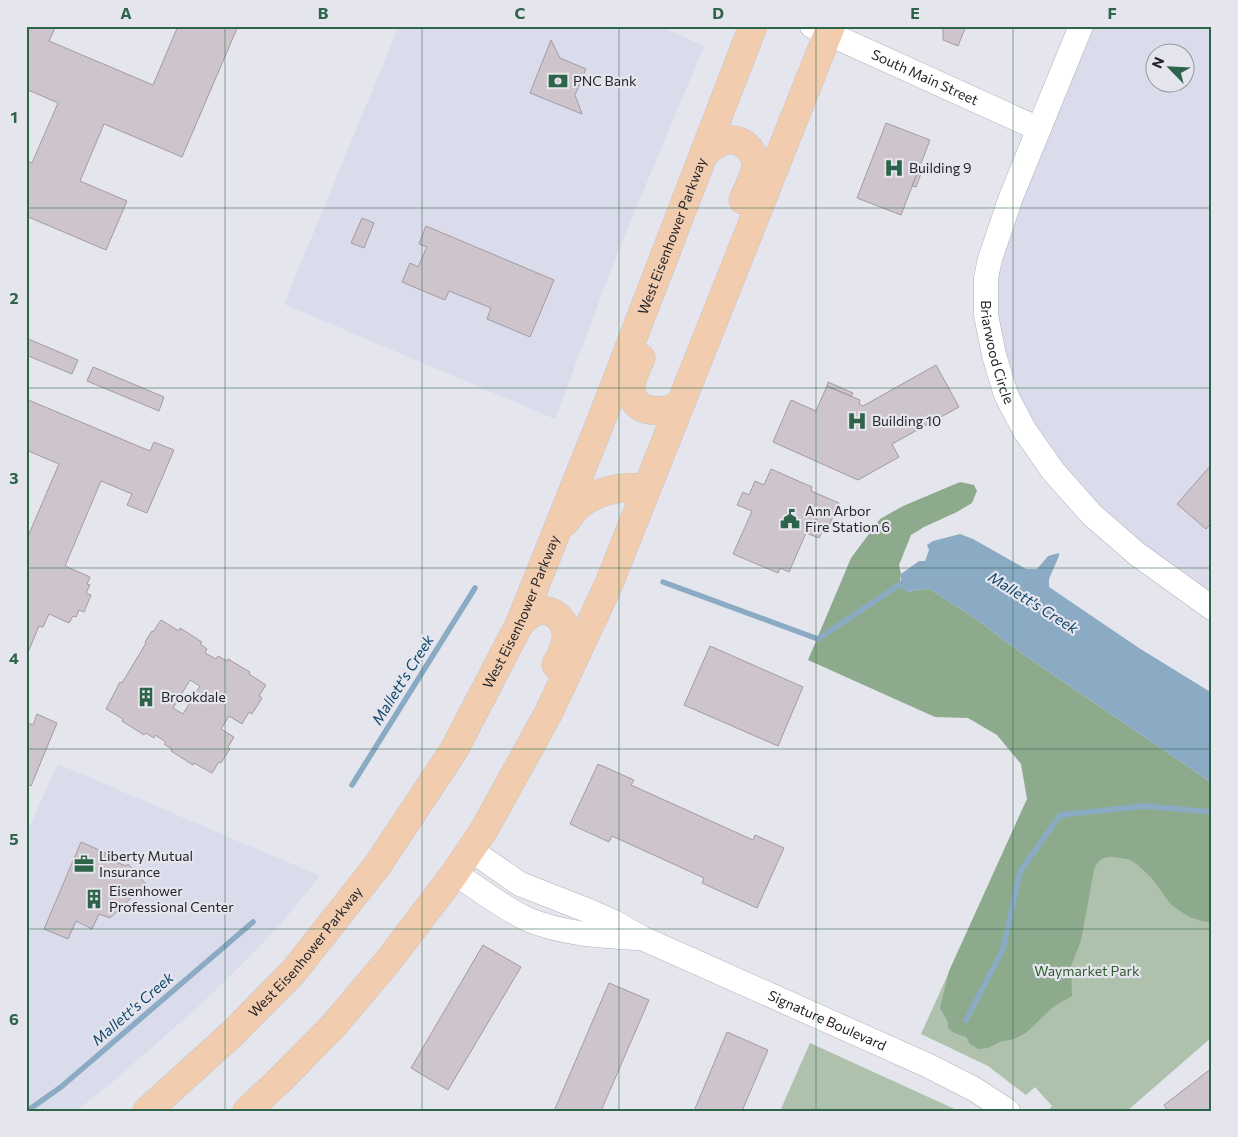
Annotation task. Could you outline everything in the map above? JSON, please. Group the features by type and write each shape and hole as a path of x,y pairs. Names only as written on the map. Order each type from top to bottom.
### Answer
{"main road":[{"name":"West Eisenhower Parkway","path":"147,1111 233,1033 294,971 377,866 454,750 520,623 558,530 753,26"},
{"path":"247,1111 335,1024 389,960 455,874 478,840 549,712 608,586 691,380 824,29"},
{"path":"691,380 694,325 755,170 755,159 750,148 739,141 728,140 717,144 704,153"},
{"path":"679,406 668,411 658,412 645,409 640,407 633,398 631,387 635,372 691,229 689,191"},
{"path":"558,530 577,507 592,497 630,487 646,488"},
{"path":"478,840 488,791 538,701 563,651 566,639 565,628 560,618 552,611 534,612 520,623"},
{"path":"170,1111 267,1018 294,971"}],"street":[{"name":"Briarwood Circle","path":"1081,26 1000,228 990,259 986,278 986,315 994,355 1006,395 1024,431 1047,463 1091,514 1137,554 1212,608"},
{"name":"South Main Street","path":"824,29 1039,129"},
{"name":"Signature Boulevard","path":"478,840 520,884 614,922 642,938 927,1065 974,1089 1008,1111"},
{"name":"Signature Boulevard","path":"455,874 528,919 551,927 581,933 642,938"}],"shaded area":[{"path":"399,26 659,26 704,46 616,256 555,419 284,304"},
{"path":"1081,26 1212,26 1212,608 1137,554 1025,431 986,315 1039,129"},
{"path":"58,764 320,876 279,926 239,967 198,1007 109,1085 76,1111 32,1111 26,1102 26,834"}],"green space":[{"path":"960,482 974,485 977,491 972,503 911,535 899,565 900,581 907,592 928,588 976,619 1020,652 1212,783 1212,922 1201,921 1191,917 1173,906 1152,879 1132,861 1114,857 1104,858 1097,864 1094,870 1081,941 1071,966 1072,996 1053,1007 1027,1032 1014,1039 1000,1042 988,1048 978,1049 970,1044 966,1037 954,1033 948,1028 948,1022 940,1008 949,971 1027,799 1021,764 997,735 968,718 935,717 808,660 851,558 880,519 903,506"},
{"name":"Waymarket Park","path":"1048,753 1212,783 1212,1037 1127,1111 1048,1111 1052,1106 1035,1087 1026,1095 988,1066 921,1034"},
{"path":"810,1043 959,1111 780,1111"}],"water":[{"path":"960,534 973,539 1026,569 1037,569 1048,556 1059,553 1049,579 1049,587 1139,648 1212,693 1212,783 1020,652 976,619 928,588 907,592 901,588 901,574 919,561 925,561 929,550 927,545 933,541"}],"building":[{"path":"26,26 56,26 49,41 153,85 178,26 238,26 182,157 104,124 80,181 127,201 106,250 26,216 26,161 32,163 58,103 26,89"},
{"path":"943,26 966,26 958,46 943,40"},
{"name":"PNC Bank","path":"551,40 560,58 586,69 575,95 582,114 530,93"},
{"name":"Building 9","path":"886,123 930,140 901,215 857,198"},
{"path":"919,169 922,171 916,187 912,186"},
{"path":"362,218 374,223 364,248 351,243"},
{"path":"426,226 554,280 530,337 487,319 491,308 449,291 445,300 402,282 410,263 418,267 427,247 419,244"},
{"path":"26,338 78,360 72,374 26,355"},
{"name":"Building 10","path":"936,365 959,407 892,444 899,457 858,480 773,442 791,400 816,411 827,386 860,400 859,404 863,406"},
{"path":"93,367 164,397 159,411 87,381"},
{"path":"828,382 853,393 851,396 827,386"},
{"path":"26,399 150,451 154,442 174,450 147,513 127,505 132,494 101,481 65,566 90,577 87,584 90,585 86,593 91,595 84,612 79,610 76,617 73,616 69,623 49,614 43,627 39,626 26,657 26,541 59,464 26,450"},
{"path":"1212,464 1212,522 1206,529 1177,504"},
{"name":"Ann Arbor Fire Station 6","path":"771,469 812,487 811,491 839,503 828,528 824,527 819,538 806,533 789,572 780,568 778,573 733,554 752,511 737,505 743,492 749,495 755,481 764,485"},
{"name":"Brookdale","path":"161,620 179,631 180,628 202,642 200,644 207,649 205,653 216,659 218,656 227,661 228,659 250,672 249,674 266,685 259,696 262,698 252,714 249,712 242,724 229,716 221,729 234,737 228,747 230,749 212,773 194,763 193,765 171,751 172,749 164,744 166,742 155,735 154,738 146,733 144,735 106,709 120,682 122,683 145,642","holes":["190,680 200,686 183,714 173,708"]},
{"path":"710,646 803,687 778,746 684,705"},
{"path":"37,714 57,723 31,786 26,784 26,722 33,725"},
{"path":"598,764 634,780 631,785 753,840 755,835 784,848 757,908 702,883 704,878 612,836 609,842 570,824"},
{"name":"Eisenhower Professional Center","path":"81,842 106,853 104,857 126,866 128,864 146,884 110,918 99,914 92,929 76,921 68,939 44,929"},
{"path":"483,945 521,967 448,1090 411,1068"},
{"path":"609,983 649,1000 601,1111 554,1111"},
{"path":"727,1032 768,1050 742,1111 694,1111"},
{"path":"1212,1068 1212,1111 1168,1111 1164,1105"}],"waterway":[{"name":"Mallett's Creek","path":"663,582 818,639 905,581"},
{"name":"Mallett's Creek","path":"352,785 475,588"},
{"path":"966,1020 1003,949 1020,872 1060,815 1145,806 1212,812"},
{"name":"Mallett's Creek","path":"27,1111 61,1087 253,922"}],"place":[{"name":"PNC Bank","path":"558,81"},
{"name":"Building 9","path":"894,168"},
{"name":"Building 10","path":"857,421"},
{"name":"Ann Arbor Fire Station 6","path":"790,519"},
{"name":"Brookdale","path":"146,697"},
{"name":"Liberty Mutual Insurance","path":"84,864"},
{"name":"Eisenhower Professional Center","path":"94,899"}]}
